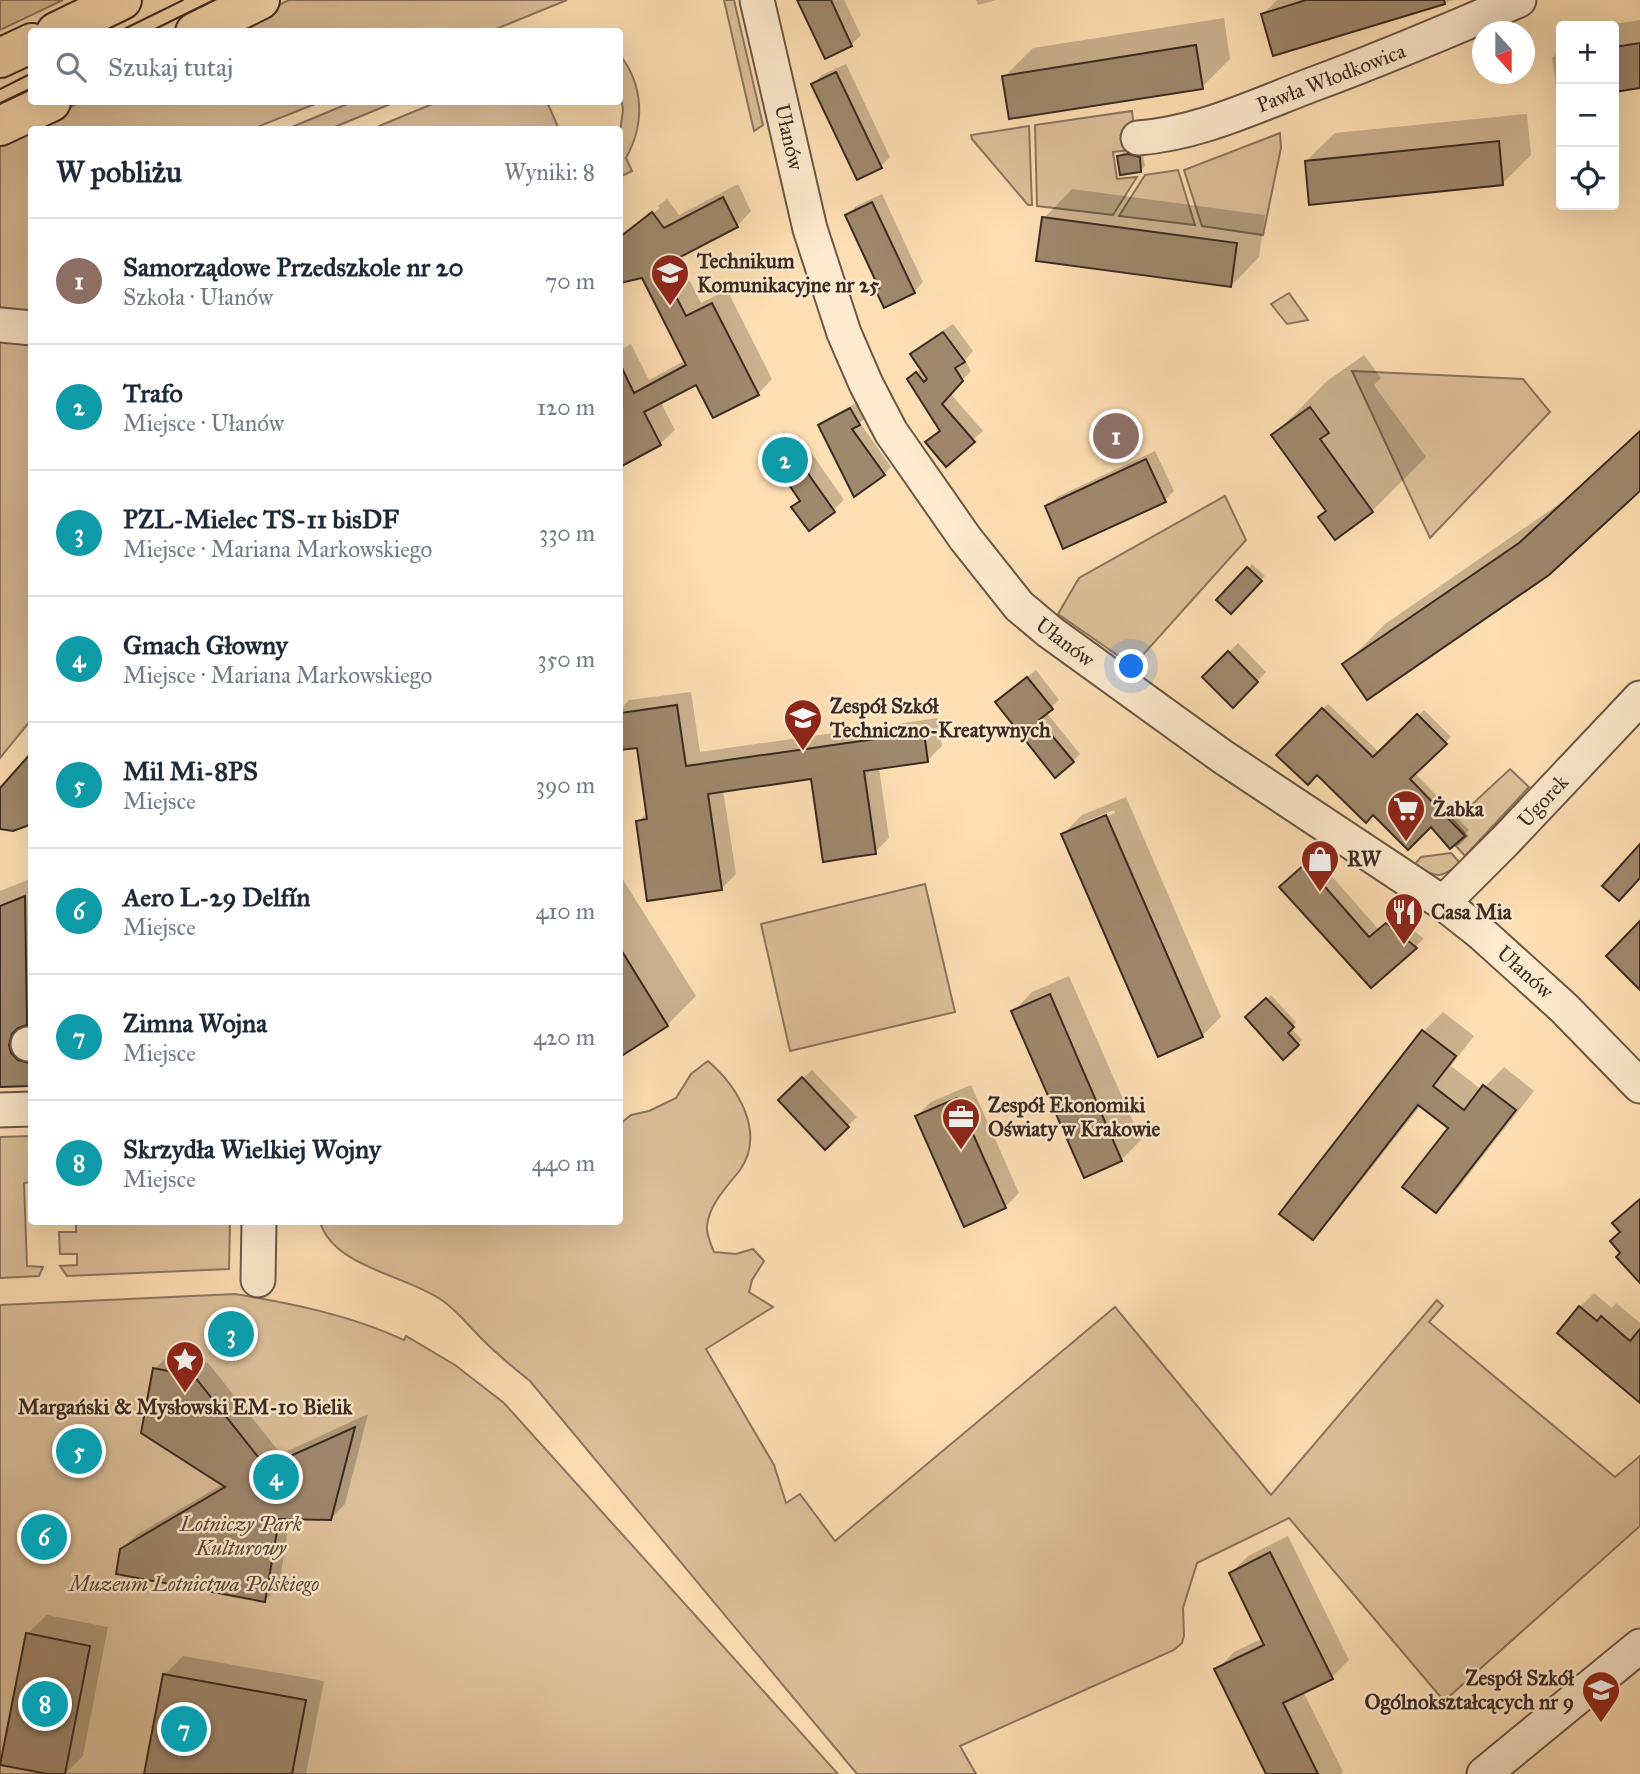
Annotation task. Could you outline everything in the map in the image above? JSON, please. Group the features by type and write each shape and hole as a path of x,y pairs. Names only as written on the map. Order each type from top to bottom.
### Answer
{"main road":[{"path":"64,28 122,0"},
{"path":"203,28 260,0"},
{"path":"0,58 28,45"},
{"path":"0,126 45,105"}],"street":[{"name":"Ułanów","path":"757,0 810,229 844,333 891,432 981,559 1018,606 1223,757 1443,903 1481,933 1564,1008 1640,1086"},
{"name":"Pawła Włodkowica","path":"1138,138 1180,133 1222,121 1434,37 1519,0"},
{"path":"0,325 28,328"},
{"name":"Ugorek","path":"1443,903 1640,698"},
{"path":"0,1110 28,1109"},
{"path":"258,1280 260,1225"},
{"path":"1484,1774 1640,1646"}],"green space":[{"path":"0,0 63,0 0,30"},
{"path":"289,0 567,0 498,28 233,28"},
{"path":"724,0 734,0 763,125 754,131"},
{"path":"623,60 634,79 639,119 626,158 632,171 623,176 623,126 621,126"},
{"path":"75,105 312,105 260,126 31,126"},
{"path":"345,105 388,105 337,126 294,126"},
{"path":"430,105 548,105 558,126 379,126"},
{"path":"1132,111 1133,120 1127,128 1131,150 1113,152 1117,179 1137,177 1113,215 1037,206 1035,125"},
{"path":"1029,126 1032,205 1028,205 971,135"},
{"path":"28,128 28,724 0,758 0,141"},
{"path":"1280,133 1281,148 1263,235 1202,226 1184,170"},
{"path":"1178,170 1195,225 1119,216 1145,175"},
{"path":"1289,293 1308,320 1287,324 1271,304"},
{"path":"1352,371 1523,379 1550,412 1430,538"},
{"path":"1225,496 1246,540 1133,666 1058,614 1079,578"},
{"path":"1510,769 1529,787 1465,856 1456,846 1467,836 1452,819 1462,809 1465,811"},
{"path":"1451,853 1460,863 1443,874 1433,874 1415,864 1421,857"},
{"path":"925,884 955,1012 790,1051 761,924"},
{"path":"708,1061 729,1084 745,1111 750,1141 747,1156 711,1210 707,1226 708,1236 714,1252 736,1254 753,1249 764,1261 752,1280 749,1292 773,1307 706,1349 774,1465 786,1503 800,1494 835,1541 1115,1307 1271,1495 1437,1300 1443,1306 1429,1322 1615,1477 1640,1456 1640,1526 1444,1701 1289,1518 1197,1563 1183,1608 1184,1636 1182,1643 1174,1650 960,1746 976,1774 857,1774 530,1381 490,1347 449,1305 428,1292 373,1269 340,1250 328,1238 322,1225 623,1225 623,1122 631,1115 649,1111 676,1098 691,1074"},
{"path":"28,1136 28,1182 24,1183 27,1266 43,1267 39,1276 0,1278 0,1137"},
{"path":"76,1225 230,1225 229,1269 67,1276 60,1266 77,1265 77,1254 60,1254 59,1232 76,1232"},
{"name":"Lotniczy Park Kulturowy","path":"235,1294 321,1311 404,1340 406,1336 455,1365 504,1403 838,1774 0,1774 0,1305"}],"building":[{"path":"797,0 831,0 852,46 825,59"},
{"path":"1306,0 1444,0 1445,4 1273,56 1261,14"},
{"path":"1640,43 1640,88 1619,91 1619,46"},
{"path":"1196,45 1203,89 1009,119 1002,76"},
{"path":"836,72 882,168 857,180 811,84"},
{"path":"1499,141 1503,185 1309,205 1305,161"},
{"path":"1128,154 1140,157 1141,172 1120,175 1117,156"},
{"path":"723,197 738,227 661,267 686,316 712,303 759,395 713,418 696,385 644,412 661,445 623,465 623,370 634,393 686,365 642,278 623,282 623,235 652,212 664,228"},
{"path":"872,202 915,293 884,308 875,289 879,288 845,215"},
{"path":"1042,217 1237,243 1231,287 1036,261"},
{"path":"943,332 965,362 955,368 963,381 942,404 975,442 946,467 925,442 940,431 907,379 916,372 924,382 927,379 910,354"},
{"path":"1310,407 1329,433 1320,439 1373,512 1335,540 1318,517 1326,511 1271,435"},
{"path":"850,408 860,425 852,429 885,475 854,497 818,425"},
{"path":"1640,431 1640,491 1549,575 1367,700 1342,664 1519,543"},
{"path":"788,445 835,512 809,531 791,507 800,501 770,457"},
{"path":"1146,459 1166,502 1063,549 1045,506"},
{"path":"1247,567 1262,581 1231,614 1216,600"},
{"path":"1228,651 1258,682 1233,708 1202,677"},
{"path":"1027,677 1053,709 1039,720 1074,762 1055,778 995,702"},
{"path":"677,705 686,766 924,732 928,762 864,771 876,854 823,862 811,779 708,794 722,890 647,901 636,821 647,819 637,748 623,750 623,713"},
{"path":"1322,708 1373,757 1417,714 1447,744 1410,779 1465,836 1450,849 1431,827 1408,850 1373,815 1366,823 1317,775 1308,785 1276,755"},
{"path":"28,756 28,825 13,831 0,829 0,788"},
{"path":"1106,815 1203,1037 1158,1057 1061,834"},
{"path":"1640,844 1640,878 1619,901 1602,886"},
{"path":"1305,864 1369,937 1386,923 1417,948 1371,988 1279,887"},
{"path":"25,896 27,1025 12,1034 9,1045 11,1053 18,1060 28,1063 28,1086 0,1087 0,906"},
{"path":"1640,921 1640,990 1606,956"},
{"path":"623,953 668,1026 623,1055"},
{"path":"1050,994 1122,1161 1084,1178 1011,1011"},
{"path":"1266,998 1294,1027 1288,1033 1299,1045 1283,1060 1245,1017"},
{"path":"1422,1030 1456,1056 1433,1086 1464,1110 1483,1085 1516,1110 1436,1213 1402,1187 1448,1128 1418,1105 1313,1240 1279,1214"},
{"path":"802,1077 849,1127 825,1150 778,1100"},
{"path":"957,1098 1006,1208 964,1227 915,1116"},
{"path":"1640,1199 1640,1283 1616,1257 1620,1253 1610,1241 1620,1232 1612,1223"},
{"path":"1579,1306 1597,1321 1601,1316 1630,1341 1640,1329 1640,1403 1557,1333"},
{"path":"153,1368 194,1376 266,1467 355,1427 331,1520 279,1519 265,1602 116,1574 120,1549 225,1487 141,1433"},
{"path":"1270,1552 1333,1679 1283,1703 1318,1774 1266,1774 1214,1669 1264,1645 1229,1573"},
{"path":"26,1633 90,1646 65,1774 48,1774 0,1765"},
{"path":"163,1674 306,1700 292,1774 144,1774"}],"tram line":[{"path":"126,28 183,0"},
{"path":"157,28 214,0"},
{"path":"0,89 28,75"},
{"path":"0,103 28,90"}],"place":[{"name":"Technikum Komunikacyjne nr 25","path":"670,307"},
{"name":"Samorządowe Przedszkole nr 20","path":"1116,436"},
{"name":"Trafo","path":"785,460"},
{"name":"Zespół Szkół Techniczno-Kreatywnych","path":"803,752"},
{"name":"Żabka","path":"1406,843"},
{"name":"RW","path":"1320,893"},
{"name":"Casa Mia","path":"1404,946"},
{"name":"Zespół Ekonomiki Oświaty w Krakowie","path":"961,1151"},
{"name":"PZL-Mielec TS-11 bisDF","path":"231,1334"},
{"name":"Margański & Mysłowski EM-10 Bielik","path":"185,1394"},
{"name":"Mil Mi-8PS","path":"79,1451"},
{"name":"Gmach Głowny","path":"276,1477"},
{"name":"Aero L-29 Delfín","path":"44,1537"},
{"name":"Skrzydła Wielkiej Wojny","path":"45,1704"},
{"name":"Zespół Szkół Ogólnokształcących nr 9","path":"1601,1724"},
{"name":"Zimna Wojna","path":"184,1729"}],"park label":[{"name":"Muzeum Lotnictwa Polskiego","path":"194,1584"}]}
